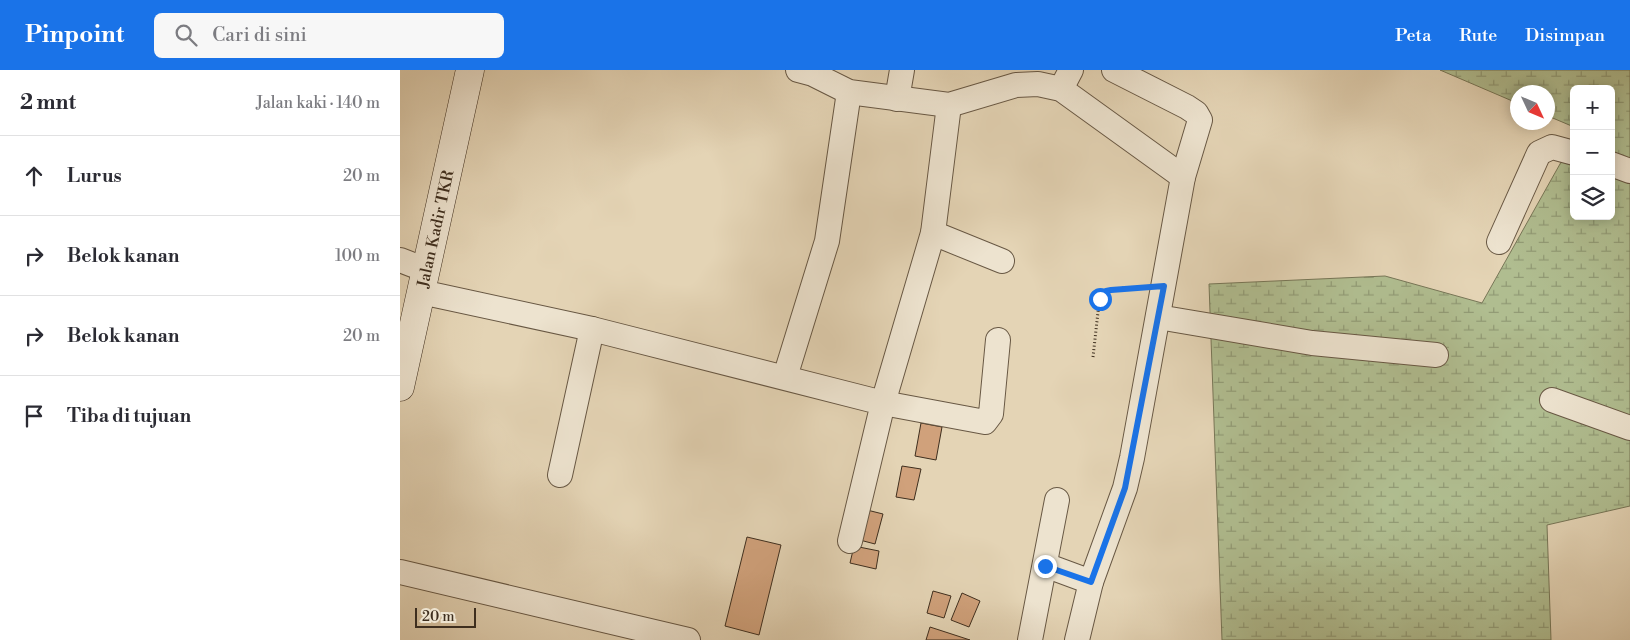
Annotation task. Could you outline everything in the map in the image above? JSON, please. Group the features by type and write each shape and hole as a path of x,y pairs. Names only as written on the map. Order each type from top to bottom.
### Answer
{"street":[{"name":"Jalan Kadir TKR","path":"400,386 403,354 424,281 470,70"},
{"path":"798,70 813,74 850,92 949,105 1016,85 1066,80 1183,177"},
{"path":"897,99 902,70"},
{"path":"1077,640 1091,582 1125,488 1183,177 1200,125 1199,117 1187,107 1114,70"},
{"path":"785,377 826,241 850,92"},
{"path":"850,541 883,403 934,232 949,105"},
{"path":"1499,242 1539,153 1552,147 1570,152"},
{"path":"1615,165 1630,171"},
{"path":"934,232 1002,261"},
{"path":"400,260 424,281 592,329 883,403 985,422 990,414 998,340"},
{"path":"1158,317 1312,343 1436,355"},
{"path":"560,475 592,329"},
{"path":"1552,400 1630,428"},
{"path":"1030,640 1057,500"},
{"path":"1045,566 1091,582"},
{"path":"400,572 688,640"}],"path":[{"path":"1093,357 1099,303 1106,291 1164,286"}],"green space":[{"path":"1440,70 1630,70 1630,506 1547,525 1551,640 1222,640 1209,284 1385,276 1482,303 1570,146 1570,220 1615,220 1615,85 1570,85 1570,125 1555,119 1555,85 1510,85 1510,100"}],"building":[{"path":"921,423 942,427 936,460 915,456"},
{"path":"902,466 921,469 914,500 896,497"},
{"path":"863,509 883,514 875,544 856,539"},
{"path":"747,537 781,545 759,635 725,626"},
{"path":"854,546 879,551 876,569 850,563"},
{"path":"933,591 951,596 944,618 927,613"},
{"path":"962,593 980,601 969,627 951,620"},
{"path":"930,627 970,640 926,640"}],"route":[{"path":"1045,566 1091,582 1099,555 1125,488 1144,399 1164,286 1106,291 1100,299"}]}
